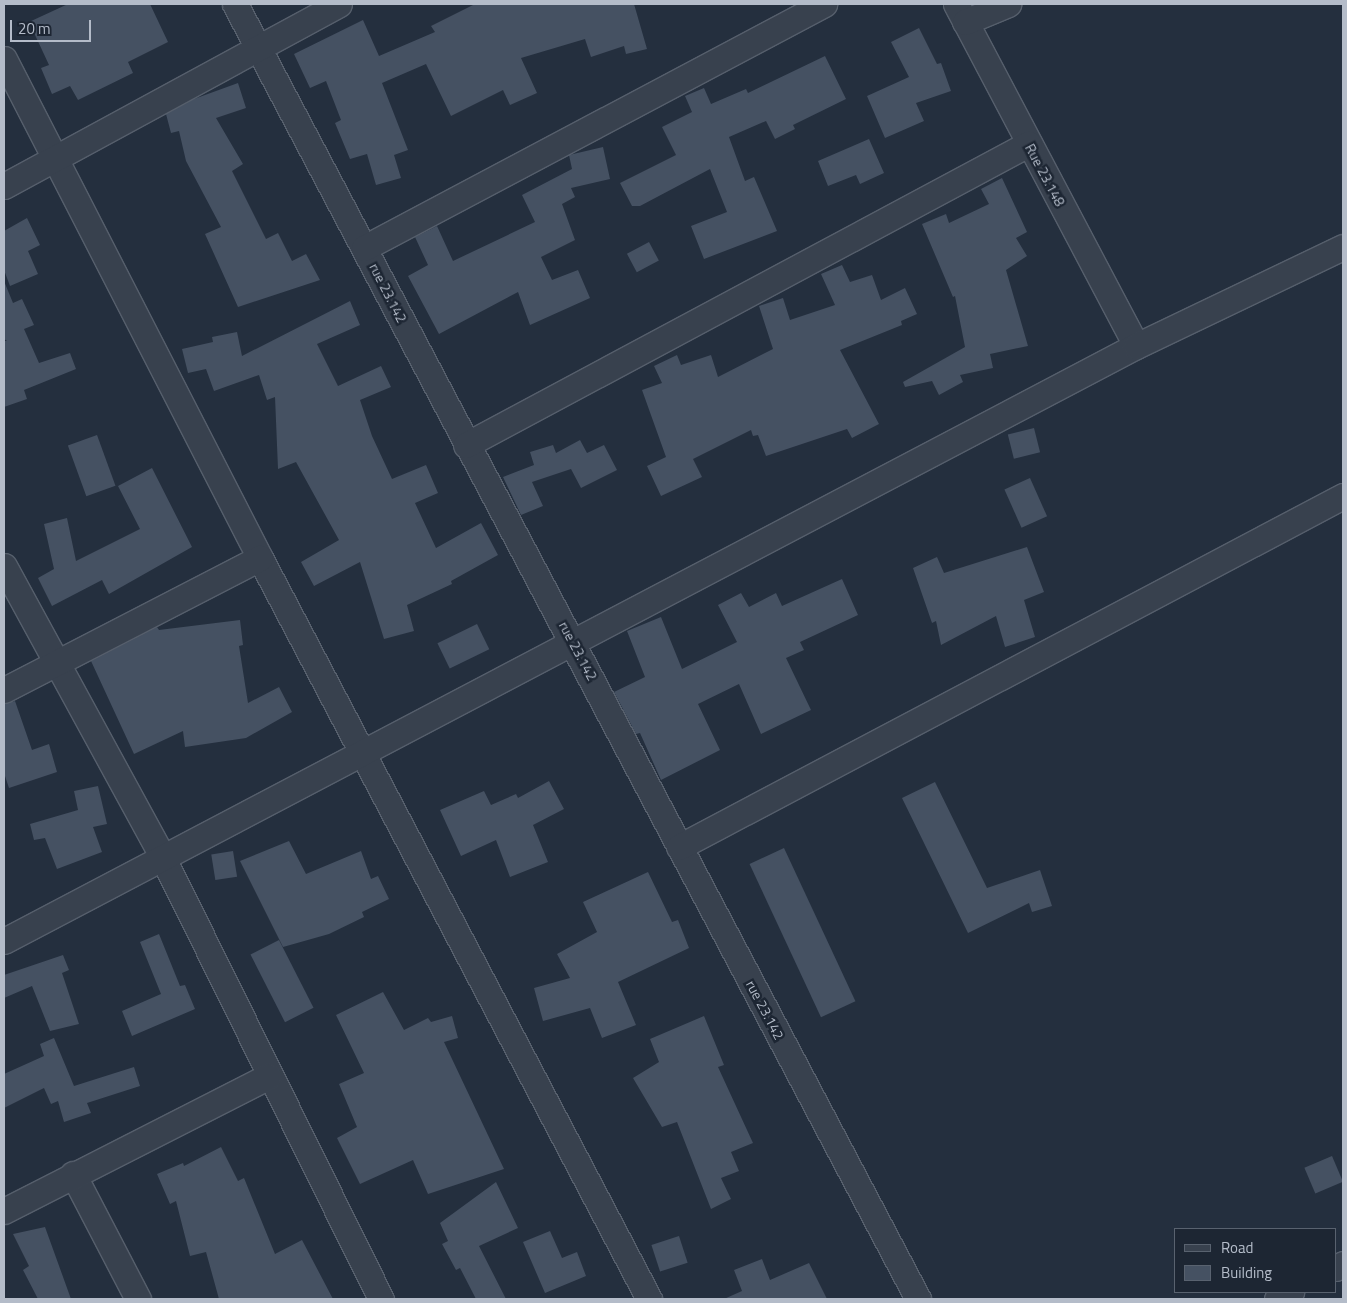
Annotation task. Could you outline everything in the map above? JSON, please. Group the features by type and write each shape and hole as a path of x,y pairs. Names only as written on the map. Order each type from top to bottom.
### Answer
{"street":[{"name":"rue 23.142","path":"235,4 466,445 574,642 679,847 918,1299"},
{"path":"4,186 58,159 339,4"},
{"path":"364,248 824,4"},
{"path":"960,13 1008,4"},
{"name":"Rue 23.148","path":"960,13 1136,346"},
{"path":"4,59 58,159 260,558 363,750 649,1299"},
{"path":"466,445 1028,144"},
{"path":"4,941 363,750 574,642 1136,346 1343,247"},
{"path":"679,847 1343,496"},
{"path":"4,690 260,558"},
{"path":"4,566 163,858 269,1076 382,1299"},
{"path":"4,1211 73,1174 269,1076"},
{"path":"73,1174 138,1299"},
{"path":"1277,1299 1289,1293"}],"building":[{"path":"68,4 150,4 168,42 128,62 133,73 78,100 70,86 52,94 41,68 49,65 29,22"},
{"path":"475,4 634,4 647,49 626,54 624,46 591,57 585,39 521,58 537,93 510,105 503,90 451,116 426,64 382,83 408,150 394,155 401,178 376,185 367,154 350,159 335,123 341,120 326,81 310,88 294,54 363,20 379,56 435,32 431,26"},
{"path":"919,28 937,64 941,63 951,91 916,103 924,121 885,138 867,96 909,77 891,42"},
{"path":"825,56 846,99 793,125 795,129 775,139 766,121 729,137 745,181 754,177 777,231 704,259 691,226 727,212 710,169 640,206 632,206 620,183 676,155 662,127 692,112 685,96 704,88 711,104 746,89 748,93"},
{"path":"238,83 246,108 216,118 243,164 232,171 266,239 278,233 292,261 306,254 320,280 238,307 205,234 221,227 186,161 179,131 171,133 166,114 194,99"},
{"path":"869,139 884,173 860,184 856,175 828,186 818,161"},
{"path":"603,147 610,179 571,188 575,197 562,204 575,240 541,257 552,280 578,270 590,298 530,325 518,292 439,334 408,276 428,265 415,237 437,226 453,261 535,222 522,195 572,169 569,155"},
{"path":"1002,178 1027,232 1016,238 1027,256 1006,270 1028,346 990,354 993,368 960,375 963,382 939,395 932,381 905,387 903,382 965,347 955,296 953,297 922,224 946,214 949,223 989,204 981,189"},
{"path":"27,218 40,245 28,251 38,274 10,286 4,270 4,231"},
{"path":"649,242 659,261 637,272 627,254"},
{"path":"842,265 850,282 872,275 881,300 905,288 917,314 901,321 902,325 840,350 879,424 852,438 847,429 766,456 758,435 753,436 751,430 693,459 702,477 661,496 647,466 666,457 642,390 662,383 654,366 677,355 681,365 711,355 718,377 773,349 759,306 783,298 790,320 835,305 821,274"},
{"path":"4,281 13,303 22,299 34,325 24,329 39,363 70,353 76,369 24,390 27,399 4,407 4,341 7,341 4,339"},
{"path":"350,301 360,325 317,344 338,386 381,366 391,387 360,400 372,436 392,479 426,465 438,493 415,503 436,548 481,523 498,555 451,581 452,584 407,605 414,631 384,639 360,562 314,586 301,562 339,540 296,462 278,469 275,397 267,400 259,375 214,391 206,369 188,373 182,349 213,342 212,337 237,332 242,356"},
{"path":"1034,428 1040,452 1014,459 1008,435"},
{"path":"97,435 115,486 86,496 68,446"},
{"path":"580,440 587,453 604,445 617,470 581,488 571,469 532,482 543,506 521,515 503,477 534,465 530,452 553,445 556,453"},
{"path":"152,468 192,547 109,594 102,580 52,606 38,578 54,569 44,524 67,518 76,561 140,529 118,486"},
{"path":"1030,478 1047,516 1022,528 1004,489"},
{"path":"1027,547 1044,592 1024,600 1035,637 1005,647 996,616 941,645 936,621 932,623 913,568 937,557 944,573"},
{"path":"842,579 858,615 800,642 804,650 786,658 811,710 761,734 739,684 698,704 720,750 661,780 640,733 636,734 614,692 645,677 627,631 661,617 682,669 737,642 718,605 741,593 749,607 776,593 782,606"},
{"path":"240,620 243,645 239,646 248,703 279,687 292,712 246,738 185,747 183,731 134,754 91,661 157,627 159,630"},
{"path":"477,624 489,649 450,668 437,643"},
{"path":"15,701 32,750 49,744 57,772 9,788 4,773 4,704"},
{"path":"549,781 564,809 533,825 548,862 510,877 496,840 461,856 440,810 484,791 491,805 516,794 518,798"},
{"path":"935,782 987,888 1040,870 1052,906 1032,912 1029,903 968,933 902,798"},
{"path":"98,786 107,824 93,827 102,852 57,869 45,838 34,840 30,824 78,810 74,791"},
{"path":"289,841 306,874 361,851 371,879 378,876 389,899 362,912 364,917 329,934 283,947 240,861"},
{"path":"784,848 855,1001 821,1017 750,864"},
{"path":"233,851 237,877 215,880 211,854"},
{"path":"648,872 672,922 678,920 689,948 618,982 636,1025 602,1038 590,1008 543,1021 534,988 570,978 557,954 597,932 583,902"},
{"path":"159,934 180,986 185,985 195,1009 132,1036 122,1011 161,994 140,942"},
{"path":"279,940 314,1008 285,1022 250,955"},
{"path":"63,955 69,970 62,973 79,1024 50,1031 32,986 4,998 4,975"},
{"path":"383,992 404,1030 428,1018 431,1022 452,1016 458,1038 444,1042 504,1169 428,1194 413,1160 360,1184 337,1138 357,1127 339,1084 364,1073 336,1015"},
{"path":"704,1016 724,1065 718,1067 753,1143 731,1152 739,1171 721,1178 731,1199 711,1209 677,1122 662,1127 633,1078 659,1062 650,1039"},
{"path":"54,1038 74,1086 134,1067 140,1086 87,1103 91,1113 64,1122 58,1101 51,1104 44,1088 4,1108 4,1074 44,1056 40,1044"},
{"path":"221,1147 238,1181 244,1178 275,1254 302,1240 333,1299 219,1299 206,1252 190,1256 176,1201 170,1204 157,1174 183,1163 184,1166"},
{"path":"1332,1156 1343,1182 1315,1193 1304,1168"},
{"path":"496,1182 518,1228 479,1246 506,1299 476,1299 460,1268 456,1270 442,1244 448,1241 440,1223"},
{"path":"45,1227 71,1299 38,1299 23,1270 29,1266 13,1234"},
{"path":"550,1231 562,1258 577,1252 586,1276 545,1293 523,1242"},
{"path":"679,1236 688,1263 660,1272 651,1245"},
{"path":"762,1259 770,1280 809,1263 827,1299 724,1299 742,1291 734,1270"}]}
